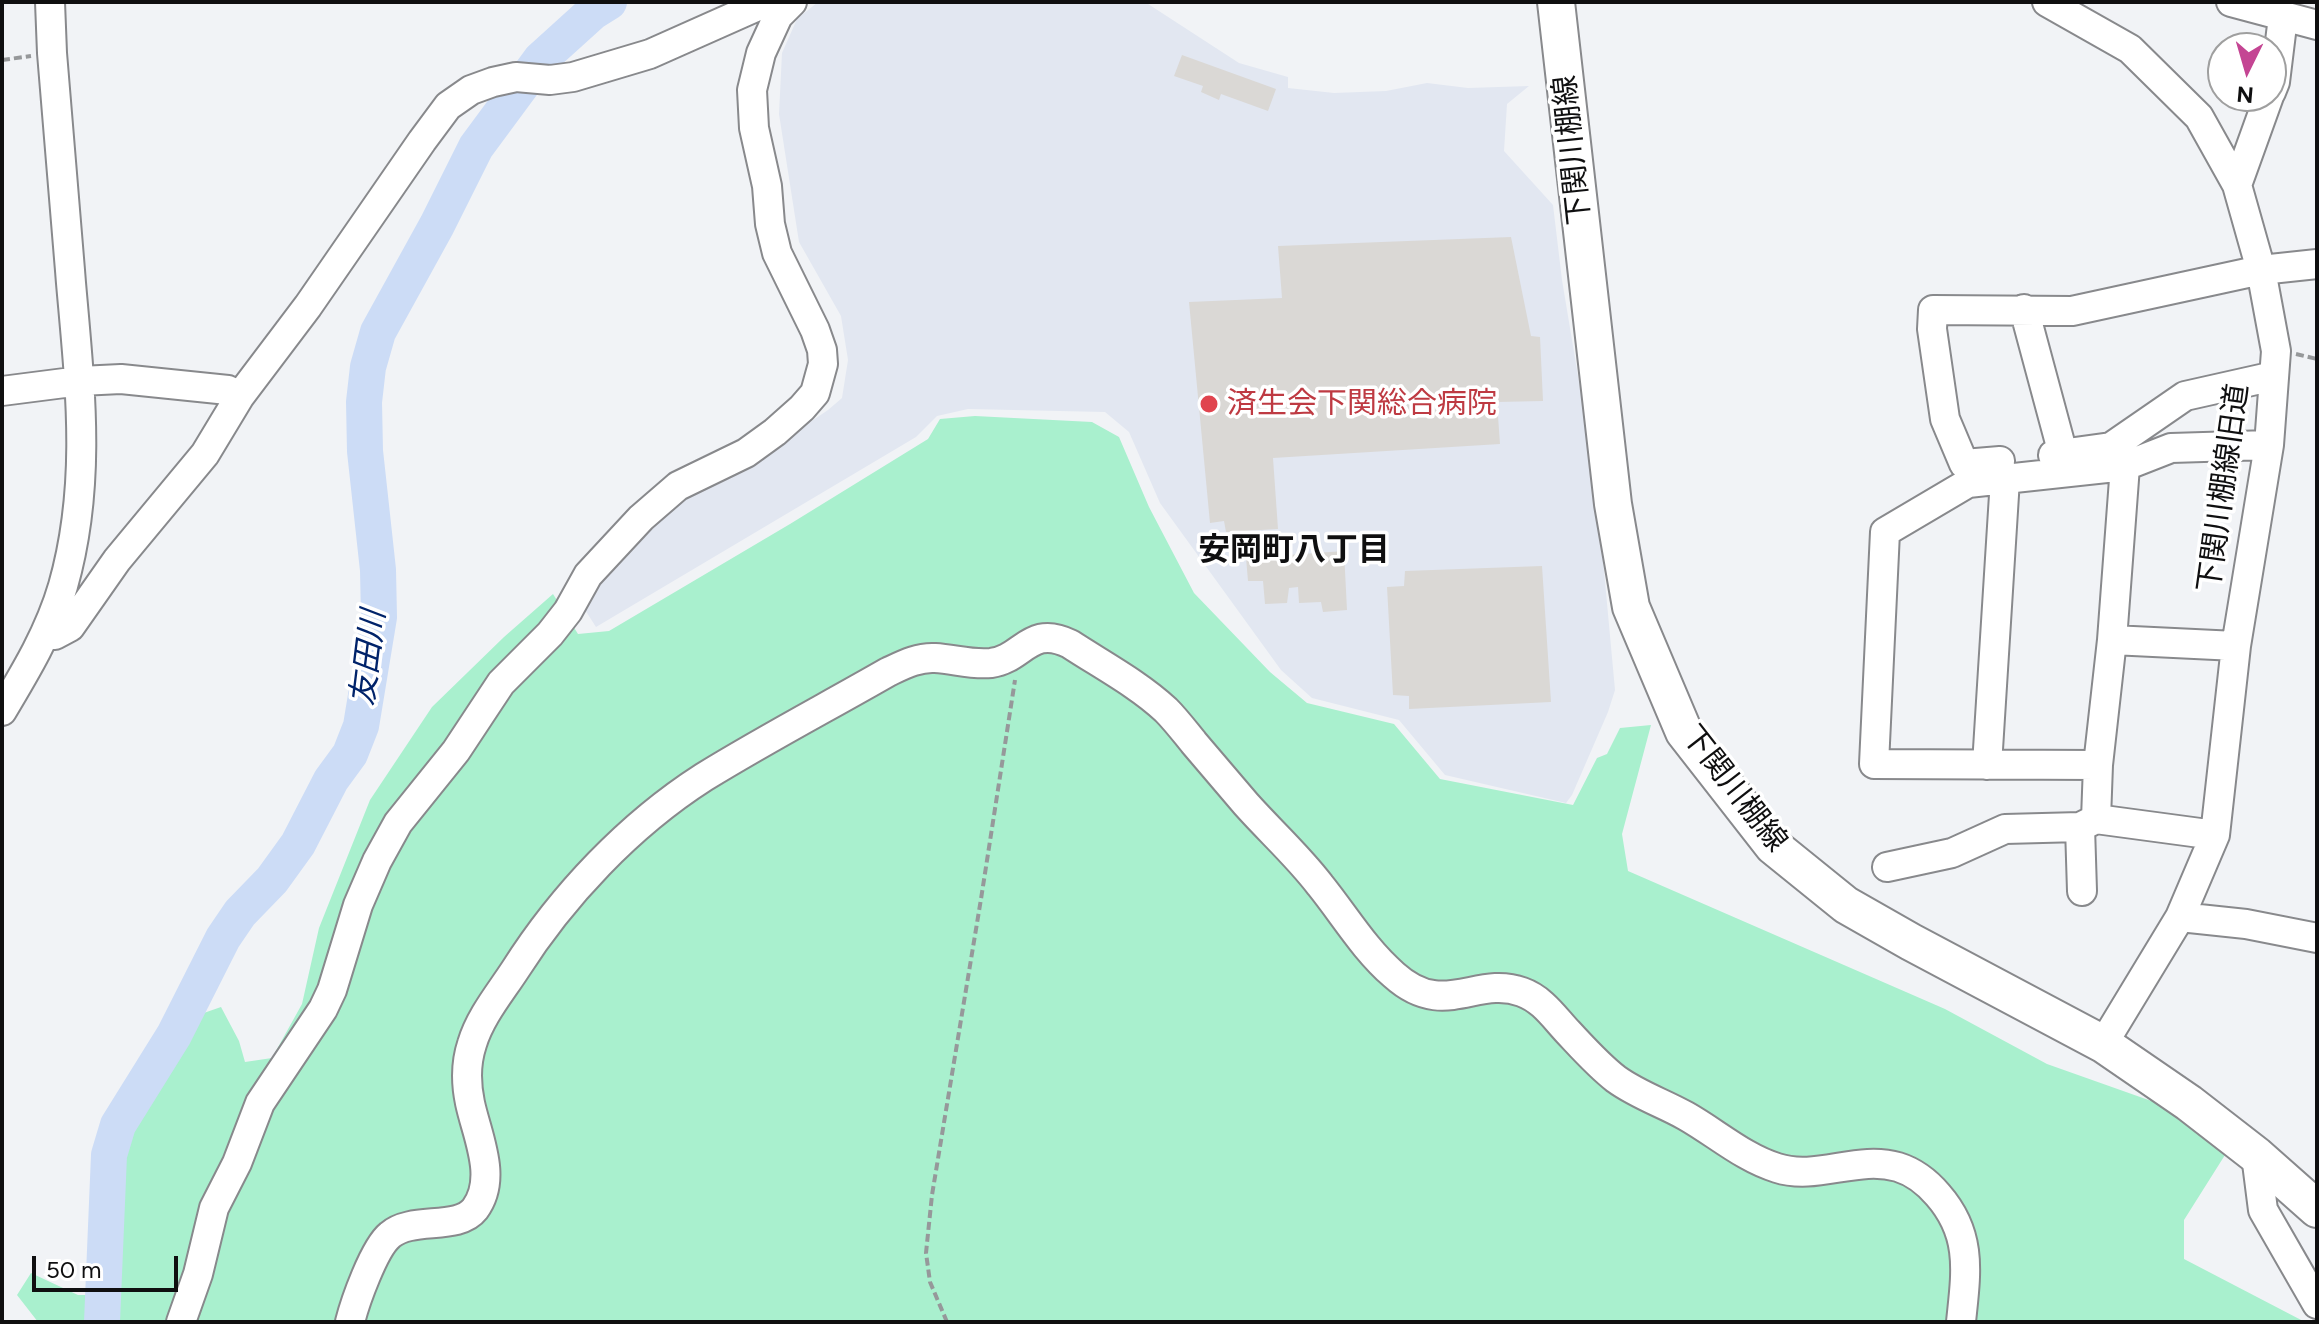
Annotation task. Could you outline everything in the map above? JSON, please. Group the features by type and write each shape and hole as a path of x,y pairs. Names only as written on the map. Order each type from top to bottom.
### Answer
{"main road":[{"name":"下関川棚線","path":"1556,2 1613,504 1631,607 1684,732 1773,846 1846,905 2103,1044 2189,1103 2256,1155 2317,1209"}],"street":[{"path":"2,711 46,632 63,587 76,528 83,446 50,2"},
{"path":"46,632 55,635 70,627 117,560 205,454 240,396 308,306 448,106 471,90 493,82 516,77 550,80 573,77 650,54 767,2"},
{"path":"181,1322 198,1274 214,1208 237,1163 260,1103 323,1009 332,990 358,905 398,823 456,751 501,683 559,623 588,575 641,518 678,486 746,453 775,432 815,393 823,364 822,350 777,253 754,128 752,90 761,53 778,16 792,2"},
{"name":"下関川棚線旧道","path":"2047,2 2130,49 2199,117 2237,185 2261,270 2276,351 2269,445 2236,646 2215,835 2180,917 2103,1044"},
{"path":"2231,2 2317,25"},
{"path":"2281,32 2283,17"},
{"path":"2237,185 2263,112"},
{"path":"2274,376 2185,396 2111,447 1964,464 1945,419 1932,329 1933,310 2072,311 2261,270 2317,264"},
{"path":"2024,309 2063,454"},
{"path":"2,391 121,379 228,390 240,396"},
{"path":"2098,765 1874,764 1885,532 1968,483 2125,466 2171,448 2269,445"},
{"path":"2082,891 2112,640 2125,466"},
{"path":"1987,765 2005,479"},
{"path":"350,1322 359,1290 390,1235 410,1225 453,1221 474,1210 484,1188 485,1162 470,1101 467,1066 472,1042 526,953 573,891 605,857 702,778 888,672 911,661 934,658 970,664 995,663 1031,641 1046,637 1061,639 1142,691 1167,711 1319,884 1359,939 1393,975 1410,988 1440,997 1498,989 1520,991 1537,999 1616,1079 1777,1168 1802,1173 1874,1162 1900,1167 1929,1185 1947,1205 1964,1243 1966,1269 1961,1322"},
{"path":"2112,640 2236,646"},
{"path":"1887,867 1952,853 2005,829 2088,823 2215,835"},
{"path":"2180,917 2246,924 2317,938"},
{"path":"2256,1155 2263,1210 2317,1304"}],"path":[{"path":"947,1322 930,1282 926,1253 932,1195 1012,705 1017,650"}],"shaded area":[{"name":"済生会下関総合病院","path":"818,2 1145,2 1239,63 1288,77 1288,88 1334,93 1386,91 1427,83 1468,88 1529,86 1507,104 1504,151 1553,205 1562,280 1596,484 1615,690 1566,803 1445,775 1399,720 1312,698 1281,670 1160,503 1129,432 1105,412 968,409 937,416 916,437 596,627 580,602 611,558 711,473 747,465 842,398 848,360 841,316 799,242 779,114 782,53 797,19"}],"green space":[{"path":"975,416 1092,422 1119,437 1149,507 1194,593 1270,672 1307,703 1394,724 1440,779 1573,805 1597,758 1607,754 1620,728 1651,725 1622,834 1628,871 1945,1009 2047,1064 2157,1103 2225,1155 2184,1220 2184,1259 2305,1322 38,1322 17,1295 31,1273 78,1295 117,1295 114,1250 117,1171 142,1113 198,1015 221,1007 239,1041 245,1062 272,1058 302,1004 319,928 370,800 432,707 504,637 553,594 578,634 609,631 928,439 940,419"}],"building":[{"path":"1182,55 1276,89 1268,111 1221,94 1219,100 1201,92 1203,86 1174,76"},
{"path":"1511,237 1531,336 1540,337 1543,401 1497,402 1500,444 1273,458 1278,529 1226,532 1224,521 1210,523 1189,302 1282,298 1278,246"},
{"path":"1289,543 1288,555 1344,551 1347,610 1323,612 1321,602 1299,603 1298,587 1289,588 1287,603 1265,604 1263,581 1248,581 1245,546"},
{"path":"1542,566 1551,702 1409,709 1409,696 1393,695 1387,587 1404,586 1405,571"}],"waterway":[{"name":"友田川","path":"102,1322 109,1155 118,1125 174,1035 223,938 298,844 331,780 350,754 361,726 379,617 378,570 365,451 364,402 368,367 378,332 476,147 541,59 593,12 609,2"}],"place":[{"name":"済生会下関総合病院","path":"1209,404"}],"district":[{"name":"安岡町八丁目","path":"1294,551"}]}
